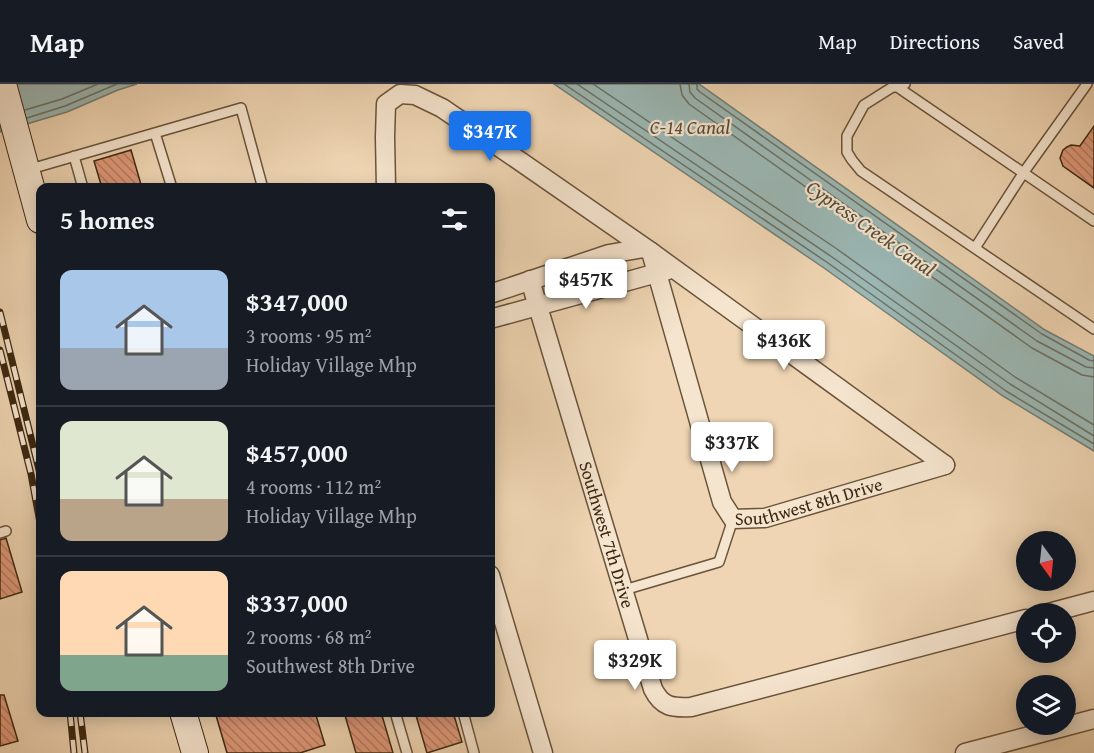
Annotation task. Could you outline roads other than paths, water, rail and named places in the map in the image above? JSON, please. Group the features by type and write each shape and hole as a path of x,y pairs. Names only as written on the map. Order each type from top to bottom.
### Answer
{"main road":[{"path":"3,84 36,205"},
{"path":"184,717 195,753"}],"street":[{"path":"386,183 386,104 400,94 416,95 442,108 648,250 665,271 495,318"},
{"path":"495,292 609,254 648,250"},
{"name":"Southwest 8th Drive","path":"665,271 945,465 765,518 733,519 722,502 665,271"},
{"name":"Southwest 7th Drive","path":"530,280 653,688 658,698 672,708 691,707 1016,622"},
{"path":"495,592 543,753"},
{"path":"1076,606 1094,601"},
{"path":"965,753 1094,718"}],"lane":[{"path":"975,248 1024,172 1087,84"},
{"path":"1094,221 901,85 891,88 864,105 847,136 847,152 861,171 1094,329"},
{"path":"27,170 241,108 261,183"},
{"path":"155,133 170,183"},
{"path":"74,156 82,183"},
{"path":"624,590 719,562 733,519"},
{"path":"396,717 407,753"},
{"path":"464,717 474,753"}],"water":[{"path":"0,84 137,84 67,112 0,132"},
{"name":"C-14 Canal","path":"554,84 699,84 1045,330 1094,356 1094,451 1003,396 824,268"}],"railway":[{"path":"0,312 36,458"},
{"path":"0,350 36,501"},
{"path":"70,717 74,753"},
{"path":"81,717 85,753"}],"water label":[{"name":"Cypress Creek Canal","path":"871,228"}]}
